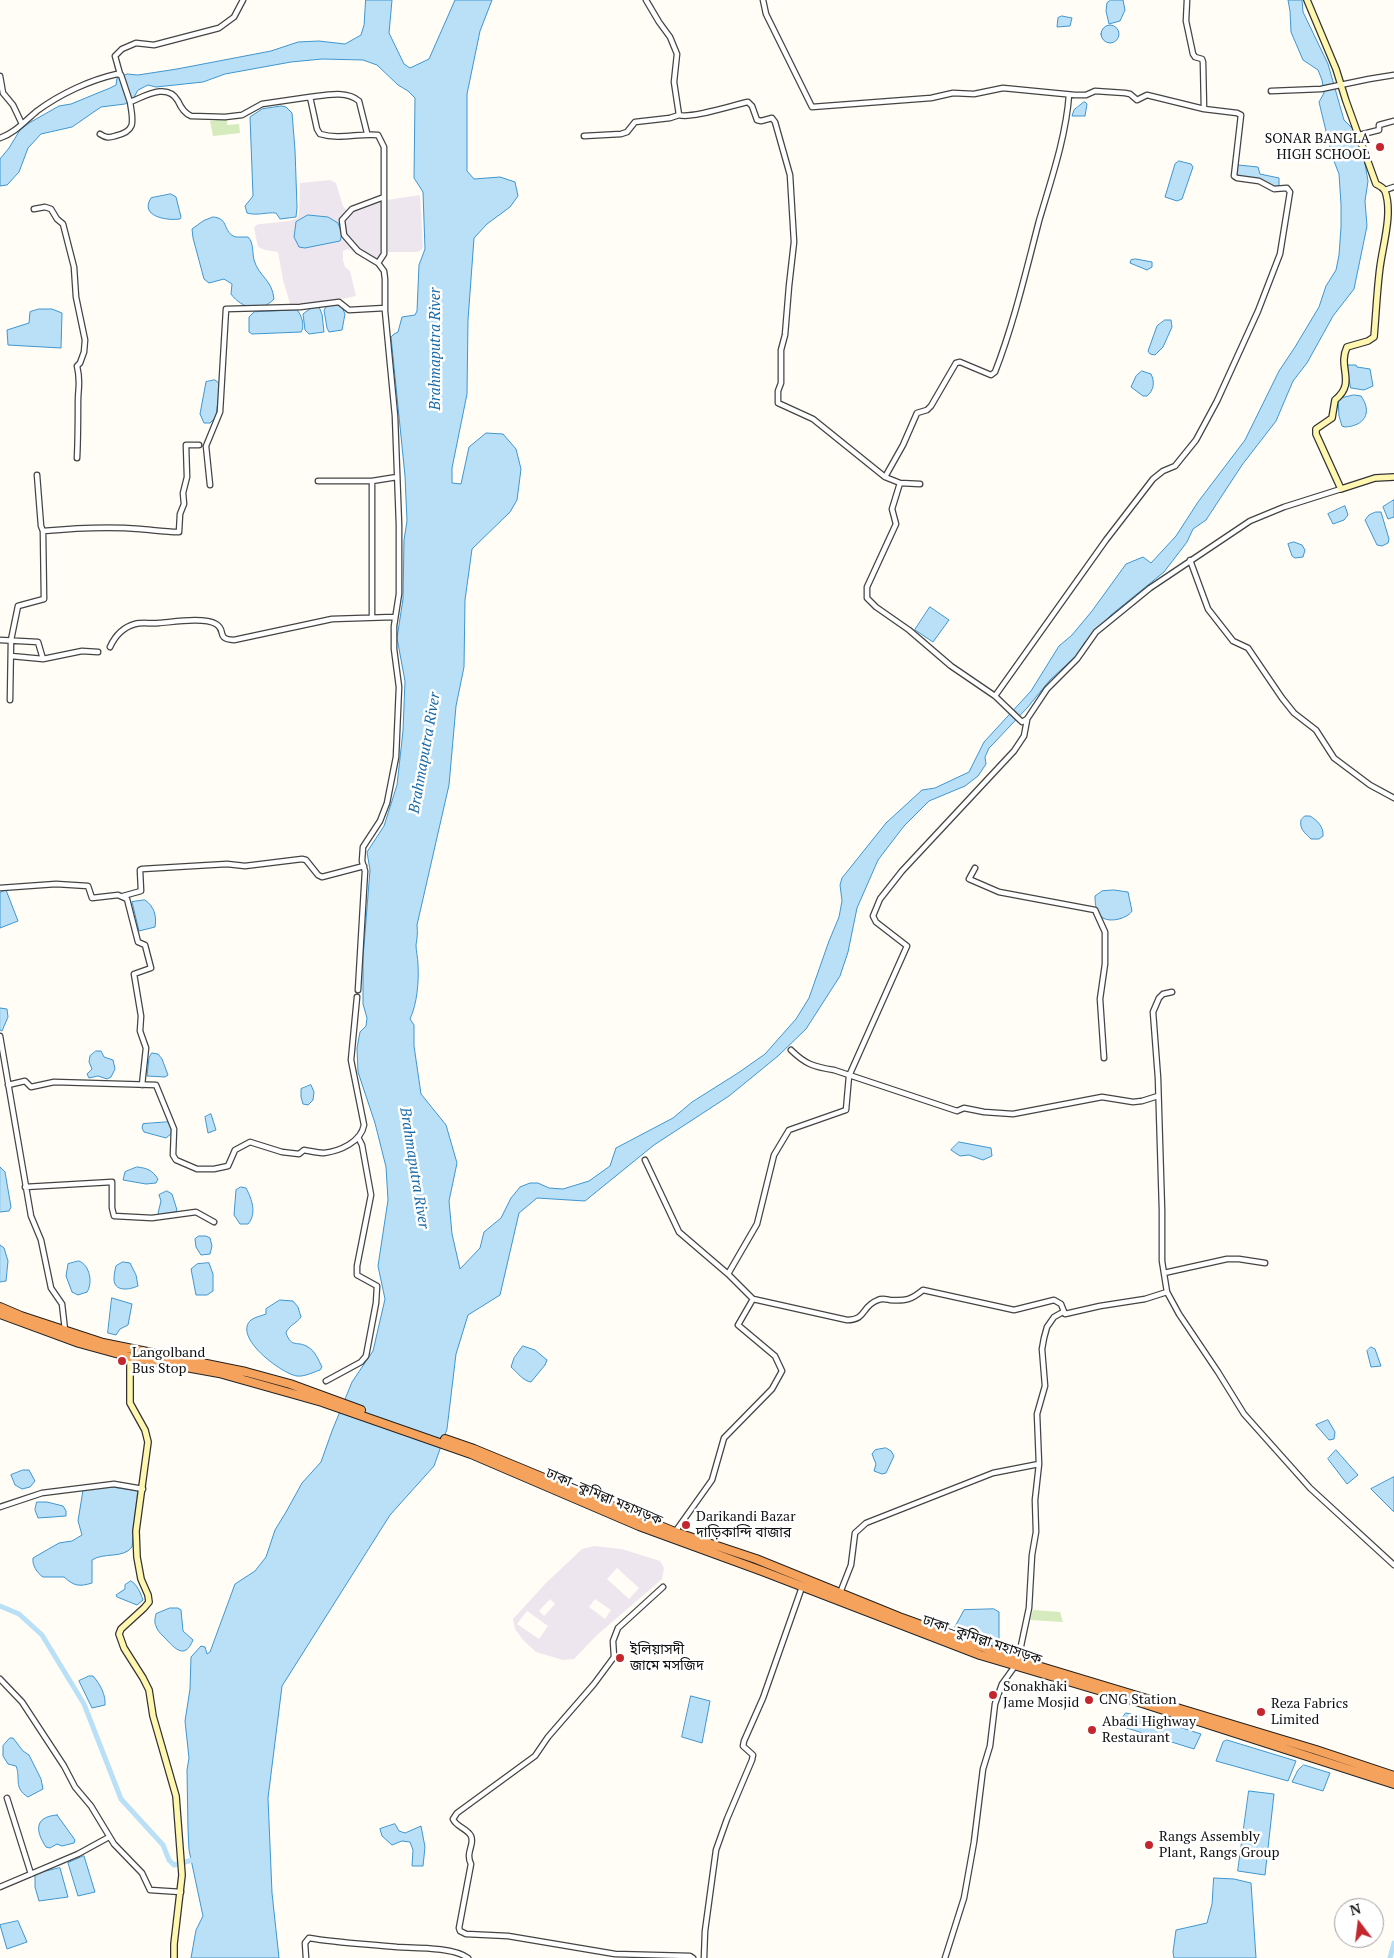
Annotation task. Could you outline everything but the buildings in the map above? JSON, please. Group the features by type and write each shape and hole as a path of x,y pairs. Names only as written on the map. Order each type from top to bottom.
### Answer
{"highway":[{"name":"ঢাকা–কুমিল্লা মহাসড়ক","path":"0,1306 21,1316 103,1343 246,1372 290,1384 322,1399"},
{"name":"ঢাকা–কুমিল্লা মহাসড়ক","path":"0,1314 79,1343 130,1357 219,1373 322,1399 472,1452 675,1532 756,1559 1016,1663 1394,1784"},
{"name":"ঢাকা–কুমিল্লা মহাসড়ক","path":"472,1452 639,1526 802,1586 980,1655 1016,1663 1316,1750 1394,1776"}],"main road":[{"path":"1307,0 1376,184 1385,190 1388,229 1380,268 1374,337 1368,341 1347,347 1344,360 1347,386 1343,394 1335,400 1332,418 1316,429 1316,434 1341,488 1375,478 1394,477"},
{"path":"130,1357 130,1402 145,1430 148,1442 136,1531 137,1558 141,1579 149,1602 141,1612 121,1629 119,1634 124,1648 149,1690 153,1716 176,1796 182,1875 174,1958"}],"street":[{"path":"100,134 106,138 125,134 130,130 132,123 130,102 115,56 120,50 136,44 154,45 210,32 234,17 242,0"},
{"path":"646,0 670,37 677,54 674,82 679,114"},
{"path":"763,0 766,14 812,107 931,98 953,93 974,94 1003,88 1069,95 1086,95 1096,91 1124,93 1130,94 1137,100 1147,95 1204,109 1241,115 1234,176 1236,178 1259,181 1274,189 1288,188 1290,192 1280,254 1258,311 1217,401 1196,440 1175,466 1163,471 1153,479 1106,540 995,696"},
{"path":"1187,0 1186,20 1193,54 1195,57 1202,58 1204,62 1204,109"},
{"path":"0,138 8,135 38,111 88,82 121,74"},
{"path":"1271,91 1321,89 1394,75"},
{"path":"0,76 3,93 13,105 22,124"},
{"path":"130,102 147,94 158,92 176,98 187,114 225,118 247,114 262,104 310,97 345,95 356,98 359,102 367,133"},
{"path":"885,477 918,413 927,410 931,406 956,363 960,362 991,375 995,372 1008,335 1052,176 1068,110 1069,95"},
{"path":"310,97 316,129 320,134 341,137 367,133 378,135 383,144 384,254 378,263"},
{"path":"679,114 682,116 748,102 752,106 756,120 774,119 790,175 794,242 785,335 781,350 781,383 778,391 778,402 813,419 885,477 900,483 920,484"},
{"path":"584,136 621,134 627,132 635,122 676,117 679,114"},
{"path":"1359,135 1379,130 1379,125 1394,121"},
{"path":"1385,190 1394,188"},
{"path":"358,990 364,889 363,846 380,821 387,803 396,758 399,687 394,649 394,617 399,594 400,541 395,416 384,271 378,263 358,251 350,240 344,236 342,220 352,209 384,197"},
{"path":"34,209 46,207 51,209 57,219 63,224 74,267 76,297 84,340 84,352 80,364 77,366 80,381 77,458"},
{"path":"210,485 206,446 220,412 226,309 300,307 339,302 349,310 386,308"},
{"path":"42,531 85,527 141,529 161,533 179,532 180,514 184,504 183,493 187,477 186,445 199,446"},
{"path":"10,700 11,640 18,606 44,599 42,531 40,526 37,475"},
{"path":"318,482 372,481 397,477"},
{"path":"372,481 372,618"},
{"path":"900,483 892,509 896,524 867,587 868,598 876,607 909,630 951,666 995,696 1008,710 1024,720"},
{"path":"728,1274 757,1224 774,1155 789,1130 846,1110 849,1076 907,946 876,922 873,916 880,899 902,871 1014,752 1024,736 1024,720 1046,689 1077,659 1096,632 1150,588 1250,521 1284,507 1341,488"},
{"path":"1190,560 1208,608 1234,641 1248,648 1294,713 1316,730 1334,758 1370,785 1394,798"},
{"path":"110,647 119,633 136,624 192,620 215,623 220,627 222,636 226,640 234,640 332,619 394,617"},
{"path":"0,640 38,642 43,658"},
{"path":"11,656 43,658 82,651 98,652"},
{"path":"0,888 56,884 88,886 92,898 123,896 141,891 139,873 142,869 227,864 245,866 302,859 306,860 318,875 322,877 364,866"},
{"path":"975,868 969,879 999,892 1095,910 1105,932 1105,964 1100,999 1104,1058"},
{"path":"123,896 127,899 138,942 145,945 151,968 134,974 141,1016 140,1031 146,1048 142,1085"},
{"path":"1172,992 1163,994 1159,998 1153,1012 1158,1059 1162,1261 1167,1292 1179,1314 1244,1414 1310,1488 1394,1565"},
{"path":"8,1085 25,1081 32,1087 54,1082 156,1085 174,1129 173,1155 176,1160 197,1168 214,1170 228,1166 235,1150 250,1142 282,1152 299,1154 304,1150 324,1153 351,1143 363,1132 364,1125 351,1060 356,997"},
{"path":"0,1036 30,1216 44,1249 51,1288 62,1304 66,1330"},
{"path":"792,1050 803,1062 834,1070 957,1111 964,1108 984,1112 1013,1114 1102,1097 1133,1102 1158,1096"},
{"path":"326,1381 361,1362 366,1356 376,1304 377,1286 357,1275 357,1266 371,1195 362,1145 358,1137"},
{"path":"645,1160 679,1232 728,1274 753,1299 847,1320 861,1318 868,1305 876,1300 882,1298 909,1299 917,1296 923,1290 1014,1310 1054,1300 1061,1304 1063,1312"},
{"path":"25,1187 112,1182 112,1208 114,1216 152,1218 196,1212 214,1222"},
{"path":"1164,1273 1227,1259 1265,1263"},
{"path":"1063,1312 1069,1314 1100,1306 1145,1299 1167,1292"},
{"path":"675,1532 712,1480 724,1438 772,1389 782,1371 774,1356 738,1326 753,1299"},
{"path":"945,1958 964,1898 974,1842 983,1769 990,1746 995,1704 1002,1684 1016,1663 1028,1608 1032,1555 1036,1532 1035,1509 1039,1464 1038,1414 1045,1386 1042,1349 1047,1327 1054,1318 1063,1312"},
{"path":"840,1593 851,1565 855,1533 866,1522 993,1473 1039,1464"},
{"path":"0,1507 42,1493 114,1484 143,1489"},
{"path":"704,1958 705,1931 716,1850 753,1755 743,1746 744,1741 763,1698 802,1586"},
{"path":"663,1587 618,1628 613,1641 614,1657 594,1684 548,1737 535,1756 457,1813 453,1819 455,1823 470,1834 472,1842 468,1855 471,1864 459,1928 460,1932 466,1934 508,1936 587,1951 615,1954 690,1956 693,1958"},
{"path":"0,1679 22,1702 64,1766 75,1787 91,1806 110,1838 142,1873 150,1890 181,1892"},
{"path":"7,1798 31,1874"},
{"path":"0,1887 78,1854 110,1838"},
{"path":"306,1958 305,1943 309,1938 332,1942 462,1953 468,1958"}],"shaded area":[{"path":"330,180 336,183 343,206 351,212 380,201 420,195 423,248 416,252 386,252 382,261 372,262 348,249 343,251 345,267 350,271 356,296 291,307 283,280 278,252 258,247 254,228 260,224 290,221 297,218 299,214 300,183"},
{"path":"594,1546 622,1549 660,1561 664,1568 662,1579 596,1636 574,1659 563,1660 536,1652 523,1640 515,1629 513,1619 546,1583 582,1549","holes":["617,1568 639,1588 629,1599 607,1579","550,1599 555,1604 544,1616 539,1611","595,1599 611,1610 605,1619 589,1607","527,1611 548,1626 539,1639 517,1624"]}],"green space":[{"path":"227,119 227,125 239,124 240,133 213,136 210,121"},
{"path":"1033,1610 1060,1612 1063,1622 1030,1620"}],"water":[{"name":"Brahmaputra River","path":"366,0 392,0 389,33 404,64 410,68 429,59 455,0 492,0 480,31 467,94 467,171 474,179 500,177 515,182 518,196 510,207 487,224 474,238 468,320 467,394 452,468 452,483 461,484 469,447 486,433 503,434 516,449 521,469 517,500 510,512 472,549 465,600 464,667 456,706 449,785 417,925 418,986 410,1019 414,1025 414,1046 421,1094 446,1125 457,1163 449,1201 452,1234 460,1269 480,1248 484,1232 501,1218 511,1198 520,1187 530,1183 538,1183 549,1188 563,1189 589,1181 610,1166 616,1148 673,1118 692,1102 765,1054 796,1019 809,998 839,917 842,901 840,885 842,878 886,823 922,790 935,788 969,772 984,742 1031,691 1059,646 1072,635 1092,611 1126,564 1143,557 1151,563 1176,536 1198,502 1245,440 1279,371 1319,307 1326,286 1336,270 1339,255 1341,204 1339,174 1332,156 1319,102 1324,93 1322,80 1318,70 1303,60 1291,32 1288,0 1302,0 1303,12 1328,64 1344,120 1353,129 1364,158 1368,181 1365,201 1367,226 1354,289 1333,316 1307,363 1293,381 1276,421 1242,465 1206,520 1193,529 1187,542 1164,572 1111,615 1085,642 1076,656 1050,680 1027,708 989,748 985,757 986,764 978,776 965,786 929,801 904,826 878,860 857,908 848,952 840,976 806,1029 778,1056 729,1096 654,1145 585,1201 537,1198 519,1213 500,1295 468,1315 456,1354 447,1429 434,1466 390,1515 282,1686 268,1798 272,1893 279,1958 191,1958 196,1930 203,1916 189,1850 188,1829 187,1770 189,1758 185,1721 190,1689 191,1657 201,1646 205,1647 207,1654 210,1652 235,1584 255,1571 266,1557 275,1530 302,1483 321,1462 352,1382 373,1351 385,1299 378,1266 388,1200 386,1167 375,1123 358,1072 357,1048 360,1032 366,1026 367,1018 363,1004 363,958 370,870 367,852 384,826 397,785 403,731 405,681 397,638 403,599 404,540 407,521 405,476 391,337 398,332 402,317 415,315 417,311 419,265 425,249 423,192 414,178 415,98 377,65 363,60 322,59 291,62 225,74 203,82 156,87 148,85 138,90 133,99 125,104 101,107 72,127 41,134 28,148 19,172 7,185 0,186 0,159 20,130 29,123 59,106 71,104 116,85 117,78 127,74 138,75 177,69 271,51 298,42 319,41 345,44 361,35 364,25"},
{"path":"1111,0 1123,0 1125,10 1120,21 1109,24 1106,11 1107,3"},
{"path":"1062,16 1072,18 1070,26 1057,27 1058,18"},
{"path":"1110,25 1116,28 1119,34 1116,40 1110,43 1104,40 1101,34 1104,28"},
{"path":"1084,102 1087,104 1085,116 1072,116 1074,110"},
{"path":"282,106 292,113 297,207 296,217 280,219 276,213 247,213 245,206 253,196 250,117 262,109"},
{"path":"1179,161 1191,164 1193,167 1182,199 1177,201 1165,197 1175,164"},
{"path":"1238,165 1258,167 1260,174 1279,178 1279,186 1275,188 1238,176"},
{"path":"171,194 176,197 180,219 162,218 151,213 148,209 148,204 151,198"},
{"path":"308,215 328,217 338,223 342,234 340,241 305,248 299,247 294,237 296,222"},
{"path":"213,217 222,220 232,235 248,237 250,239 256,266 273,292 274,299 269,303 258,308 246,306 231,294 232,284 224,279 209,283 204,279 192,229"},
{"path":"1131,260 1152,262 1152,267 1147,270 1130,263"},
{"path":"341,305 345,314 342,330 329,332 324,310 327,306"},
{"path":"319,307 322,314 324,332 309,334 305,330 303,314 311,308"},
{"path":"39,309 52,309 62,313 61,348 8,345 7,330 29,323 30,312"},
{"path":"297,310 302,321 303,327 301,332 252,334 249,332 249,317 254,312"},
{"path":"1165,320 1171,320 1172,327 1163,347 1155,355 1150,354 1148,351 1157,326"},
{"path":"1347,365 1356,365 1357,367 1370,369 1373,386 1364,390 1351,388"},
{"path":"1142,371 1151,374 1153,380 1152,389 1147,396 1143,396 1131,387 1136,376"},
{"path":"215,380 220,384 216,417 210,423 204,423 200,414 206,382"},
{"path":"1354,395 1361,396 1365,402 1365,418 1352,426 1342,426 1338,400"},
{"path":"1394,500 1394,517 1388,519 1383,507"},
{"path":"1345,506 1348,515 1344,520 1333,524 1328,514"},
{"path":"1381,512 1389,539 1388,543 1382,546 1377,545 1365,520 1369,515"},
{"path":"1294,542 1302,545 1305,550 1303,557 1295,558 1292,556 1288,544"},
{"path":"930,607 949,620 933,642 915,630"},
{"path":"1305,816 1313,818 1321,827 1323,836 1319,839 1311,839 1303,831 1301,820"},
{"path":"6,890 18,921 0,928 0,893"},
{"path":"1102,891 1128,892 1132,911 1127,916 1110,920 1103,918 1097,911 1095,896"},
{"path":"145,900 151,905 154,912 156,919 155,927 139,931 132,902"},
{"path":"0,1008 7,1009 8,1017 2,1031 0,1030"},
{"path":"96,1051 101,1051 104,1057 113,1060 115,1069 111,1077 107,1079 98,1076 89,1078 87,1074 92,1069 89,1062 90,1056"},
{"path":"152,1053 158,1054 162,1059 168,1075 165,1077 147,1076 149,1058"},
{"path":"311,1085 314,1092 313,1100 308,1105 303,1104 301,1089"},
{"path":"211,1114 216,1130 208,1133 205,1117"},
{"path":"170,1122 172,1133 166,1138 144,1132 142,1128 143,1124"},
{"path":"959,1142 991,1148 992,1156 983,1160 969,1155 960,1156 951,1150"},
{"path":"0,1167 5,1172 11,1207 9,1211 0,1212"},
{"path":"137,1167 154,1173 158,1179 156,1183 146,1184 123,1180 125,1172"},
{"path":"241,1187 246,1188 253,1206 251,1220 248,1224 240,1224 234,1215 236,1190"},
{"path":"167,1191 172,1194 177,1210 173,1214 161,1216 158,1213 161,1201 159,1195"},
{"path":"199,1236 210,1238 212,1246 210,1254 201,1255 196,1247 195,1239"},
{"path":"0,1245 4,1248 8,1261 6,1281 0,1282"},
{"path":"79,1261 88,1270 90,1284 87,1292 78,1295 72,1292 66,1276 68,1264"},
{"path":"123,1262 130,1263 136,1275 138,1286 123,1289 116,1286 114,1274 116,1266"},
{"path":"209,1263 213,1274 213,1291 207,1295 196,1295 191,1269 197,1264"},
{"path":"112,1298 132,1304 128,1325 120,1329 116,1335 108,1333"},
{"path":"280,1300 293,1301 298,1307 301,1317 286,1333 293,1343 304,1345 313,1351 322,1367 320,1370 303,1376 290,1374 271,1362 253,1345 248,1336 247,1327 251,1320 266,1314 266,1309"},
{"path":"523,1346 535,1350 547,1360 531,1382 523,1378 511,1367 514,1358"},
{"path":"1371,1347 1375,1349 1381,1366 1371,1367 1367,1351"},
{"path":"1328,1420 1335,1432 1334,1439 1329,1440 1316,1425"},
{"path":"886,1448 894,1456 886,1473 882,1474 874,1471 876,1464 872,1454 875,1450"},
{"path":"1336,1450 1358,1475 1347,1484 1328,1459"},
{"path":"23,1470 29,1470 35,1481 30,1487 22,1489 15,1485 11,1475"},
{"path":"1394,1477 1394,1512 1371,1489"},
{"path":"112,1487 139,1491 132,1547 124,1553 102,1556 92,1560 92,1583 77,1585 64,1577 43,1577 34,1566 33,1558 59,1543 72,1541 82,1535 78,1521 83,1490"},
{"path":"37,1502 47,1502 63,1506 66,1516 38,1518 35,1510"},
{"path":"131,1581 137,1587 143,1600 137,1605 116,1595 125,1589 125,1585"},
{"path":"170,1608 181,1610 183,1631 193,1640 190,1647 186,1650 178,1650 156,1627 156,1614"},
{"path":"994,1609 999,1612 999,1648 951,1634 964,1610"},
{"path":"93,1676 100,1686 105,1697 105,1705 92,1708 79,1681"},
{"path":"691,1696 710,1701 702,1743 682,1737"},
{"path":"1126,1713 1157,1720 1201,1734 1194,1749 1117,1725"},
{"path":"10,1738 13,1738 23,1751 29,1755 41,1779 43,1789 28,1797 20,1790 16,1766 8,1764 3,1756 3,1746"},
{"path":"1227,1740 1296,1761 1288,1781 1216,1761 1223,1742"},
{"path":"1304,1765 1330,1773 1323,1791 1292,1782 1298,1770"},
{"path":"1249,1791 1274,1794 1265,1875 1238,1871"},
{"path":"57,1815 75,1840 74,1843 62,1846 57,1844 50,1848 46,1847 40,1836 40,1822 49,1816"},
{"path":"395,1824 399,1831 405,1833 421,1826 425,1847 423,1866 412,1866 413,1850 410,1842 402,1841 392,1845 382,1836 380,1829"},
{"path":"84,1856 95,1892 78,1896 68,1863"},
{"path":"60,1868 68,1897 39,1901 35,1887 35,1874"},
{"path":"1214,1878 1234,1879 1251,1883 1256,1958 1174,1958 1176,1930 1207,1923 1212,1904"},
{"path":"18,1921 27,1942 7,1949 0,1925"}],"waterway":[{"path":"0,1606 19,1614 42,1635 84,1704 121,1799 163,1845 169,1860 174,1865 196,1859"},
{"path":"1390,1958 1394,1943"}],"place":[{"name":"SONAR BANGLA HIGH SCHOOL","path":"1380,147"},
{"name":"Langolband Bus Stop","path":"122,1361"},
{"name":"Darikandi Bazar দাড়িকান্দি বাজার","path":"686,1525"},
{"name":"ইলিয়াসদী জামে মসজিদ","path":"620,1658"},
{"name":"Sonakhaki Jame Mosjid","path":"993,1695"},
{"name":"CNG Station","path":"1089,1700"},
{"name":"Reza Fabrics Limited","path":"1261,1712"},
{"name":"Abadi Highway Restaurant","path":"1092,1730"},
{"name":"Rangs Assembly Plant, Rangs Group","path":"1149,1845"}]}
